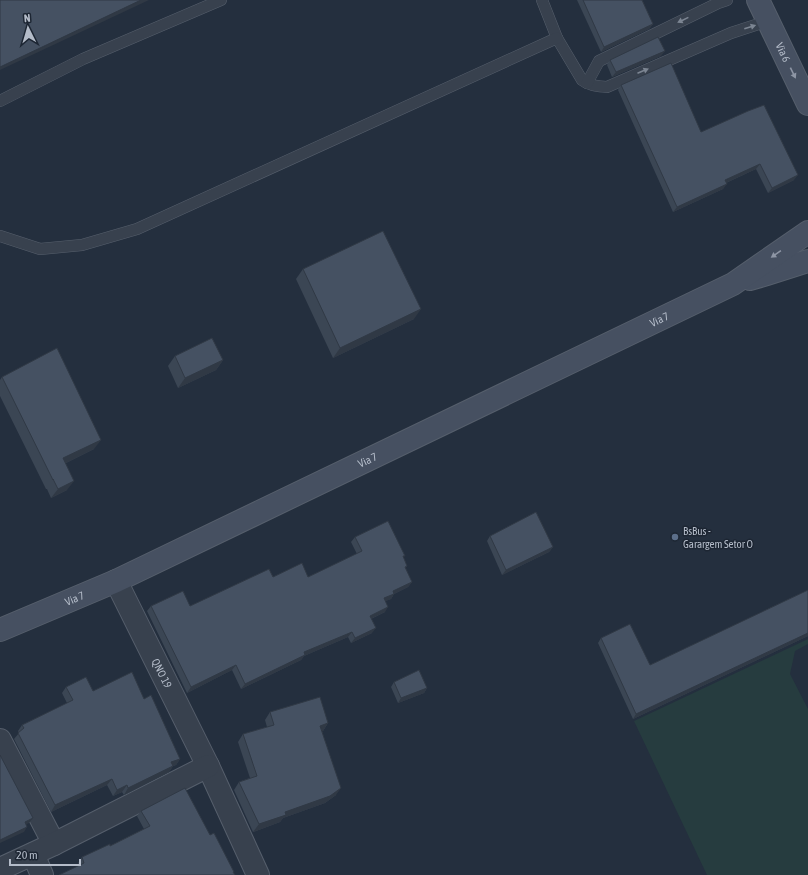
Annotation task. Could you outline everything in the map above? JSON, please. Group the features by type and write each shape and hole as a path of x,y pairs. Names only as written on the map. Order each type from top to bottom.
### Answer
{"main road":[{"name":"Via 6","path":"758,0 808,104"},
{"name":"Via 7","path":"0,630 116,581 733,284 808,232"},
{"name":"Via 7","path":"733,284 808,261"}],"street":[{"name":"QNO 19","path":"116,581 208,766 258,875"},
{"path":"0,740 54,844"},
{"path":"0,869 54,844 208,766"},
{"path":"33,854 42,875"}],"lane":[{"path":"0,101 83,59 221,0"},
{"path":"542,0 557,38 582,80 597,86 607,87 731,33 768,21"},
{"path":"587,83 599,61 726,0"},
{"path":"0,236 40,249 82,245 137,228 557,38"}],"green space":[{"path":"808,639 808,644 795,651 790,674 808,709 808,875 707,875 634,721"}],"building":[{"path":"0,0 141,0 0,67"},
{"path":"583,0 642,0 653,24 604,47"},
{"path":"658,37 665,51 616,72 610,60"},
{"path":"671,63 701,132 764,105 798,175 772,188 760,164 725,180 727,184 677,207 621,85"},
{"path":"383,231 421,309 340,348 303,269"},
{"path":"212,338 223,360 185,378 175,356"},
{"path":"57,348 101,440 63,458 74,481 58,489 2,377"},
{"path":"536,512 553,547 506,570 490,536"},
{"path":"388,521 405,556 403,556 407,566 405,567 412,582 393,591 394,594 384,598 388,607 370,616 376,628 355,638 352,632 304,652 305,655 245,684 236,665 191,687 151,606 183,591 190,606 269,569 273,577 302,563 308,577 362,551 355,537"},
{"path":"808,590 808,633 636,714 601,638 630,624 650,665"},
{"path":"419,670 427,688 401,698 394,682"},
{"path":"132,672 144,699 151,695 180,759 171,762 173,766 128,788 127,785 117,790 112,779 55,805 18,733 24,728 22,725 73,700 66,687 86,677 93,691"},
{"path":"320,697 328,723 320,726 341,788 330,796 285,812 286,815 259,824 239,782 257,776 243,734 274,725 270,712"},
{"path":"0,755 33,818 25,822 27,827 0,840"},
{"path":"185,788 210,835 214,833 235,875 59,875 84,863 82,857 110,844 110,846 150,826 141,811"}],"place":[{"name":"BsBus - Garargem Setor O","path":"675,537"}]}
